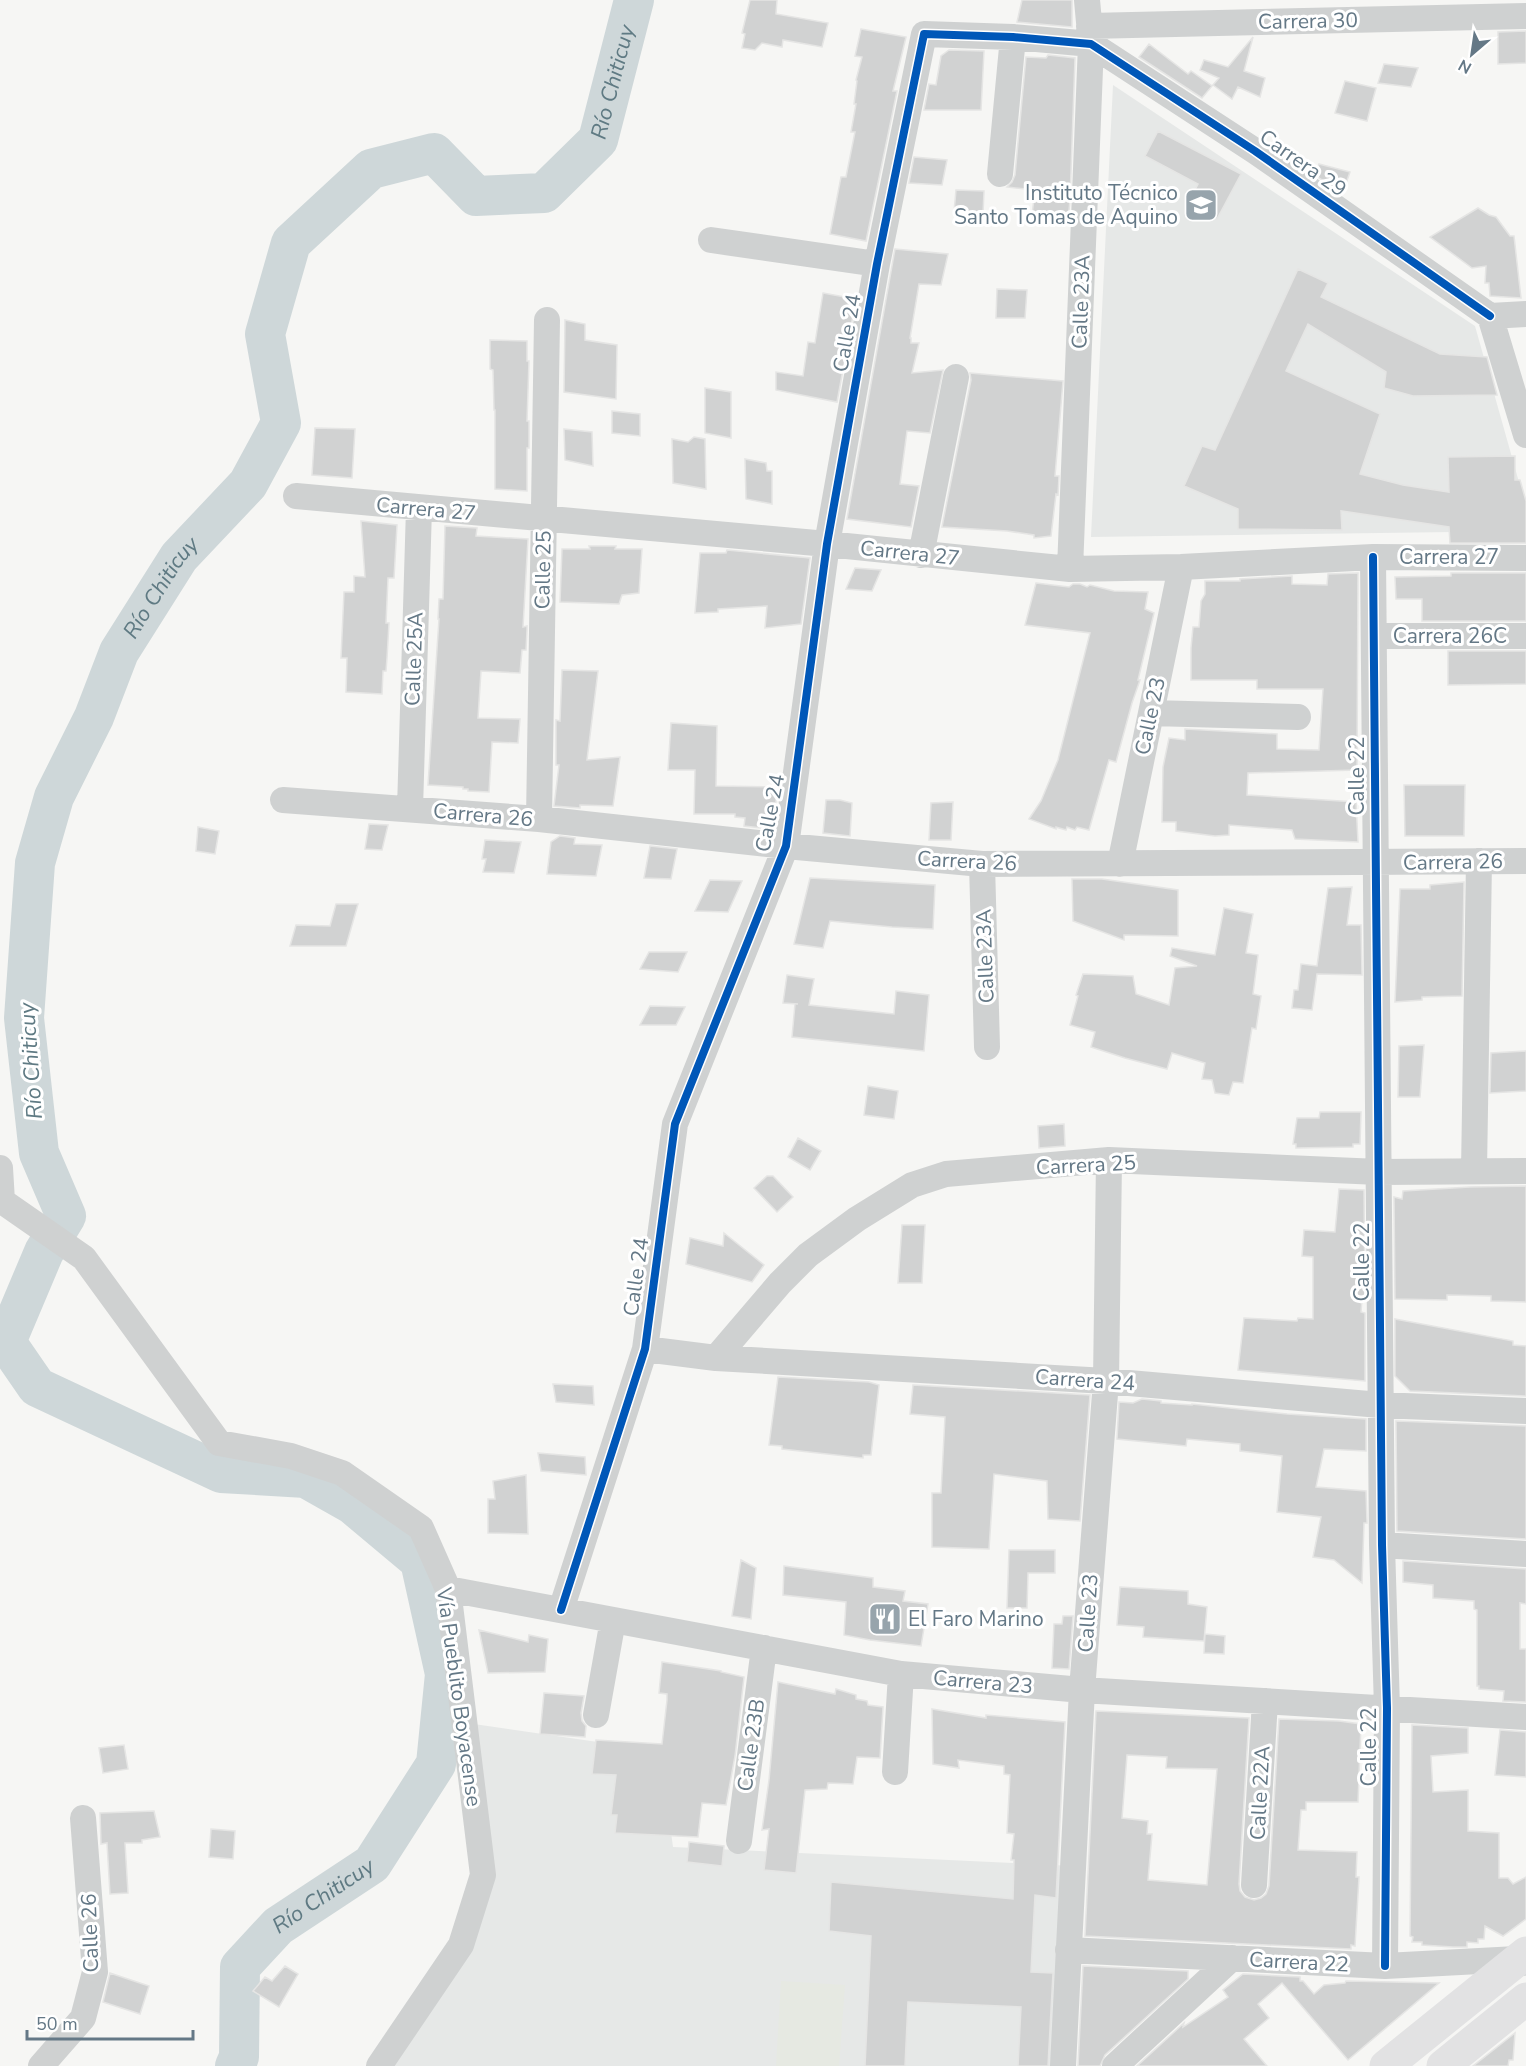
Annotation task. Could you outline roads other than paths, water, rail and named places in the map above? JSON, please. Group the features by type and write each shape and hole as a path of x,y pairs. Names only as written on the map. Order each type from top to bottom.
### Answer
{"highway":[{"path":"1386,2066 1523,1960"},
{"path":"1443,2066 1526,1999"}],"street":[{"name":"Calle 23A","path":"1070,569 1090,35 1087,0"},
{"name":"Carrera 30","path":"924,34 1013,37 1090,35 1211,12 1526,16"},
{"name":"Calle 24","path":"561,1610 645,1349 675,1124 786,846 827,544 877,264 924,34"},
{"name":"Carrera 29","path":"1090,35 1491,316"},
{"path":"1000,174 1013,37"},
{"path":"711,240 877,264"},
{"path":"1526,314 1491,316 1526,435"},
{"name":"Calle 25","path":"539,819 547,320"},
{"path":"921,555 956,377"},
{"name":"Carrera 27","path":"296,496 827,544 1070,569 1181,567 1373,557 1526,558"},
{"name":"Calle 25A","path":"410,809 419,508"},
{"name":"Calle 22","path":"1373,557 1380,1172 1380,1405 1387,1708 1385,1966"},
{"name":"Calle 23","path":"1120,864 1181,567"},
{"name":"Carrera 26C","path":"1374,636 1526,636"},
{"path":"1151,713 1298,717"},
{"name":"Carrera 26","path":"283,800 539,819 786,846 982,864 1526,861"},
{"path":"1474,1172 1479,861"},
{"name":"Calle 23A","path":"982,864 987,1047"},
{"name":"Calle 23","path":"1063,2066 1082,1690 1106,1381 1109,1161"},
{"name":"Carrera 25","path":"716,1358 780,1283 808,1255 857,1219 912,1185 946,1174 1109,1161 1380,1172 1526,1171"},
{"name":"Vía Pueblito Boyacense","path":"0,1168 1,1201 84,1258 219,1443 291,1456 342,1473 421,1528 448,1589 483,1875 461,1946 379,2066"},
{"name":"Carrera 24","path":"645,1349 716,1358 1106,1381 1380,1405 1526,1411"},
{"path":"1382,1545 1526,1554"},
{"name":"Carrera 23","path":"448,1589 901,1674 1082,1690 1526,1717"},
{"path":"596,1715 613,1620"},
{"name":"Calle 23B","path":"739,1842 764,1648"},
{"path":"895,1772 901,1674"},
{"name":"Calle 22A","path":"1254,1885 1265,1701"},
{"name":"Calle 26","path":"41,2066 83,2018 95,1972 83,1818"},
{"name":"Carrera 22","path":"1068,1950 1385,1966 1523,1960"},
{"path":"1115,2066 1232,1958"}],"waterway":[{"name":"Río Chiticuy","path":"235,2066 239,2057 240,1967 278,1926 372,1864 436,1764 445,1674 420,1561 352,1504 306,1478 221,1473 37,1387 6,1342 44,1252 66,1216 39,1153 24,1018 35,863 54,797 94,717 119,652 179,557 248,484 281,423 265,334 291,243 371,169 434,153 476,196 544,193 598,140 634,0"}],"place":[{"name":"Instituto Técnico Santo Tomas de Aquino","path":"1201,205"},
{"name":"El Faro Marino","path":"885,1619"}]}
